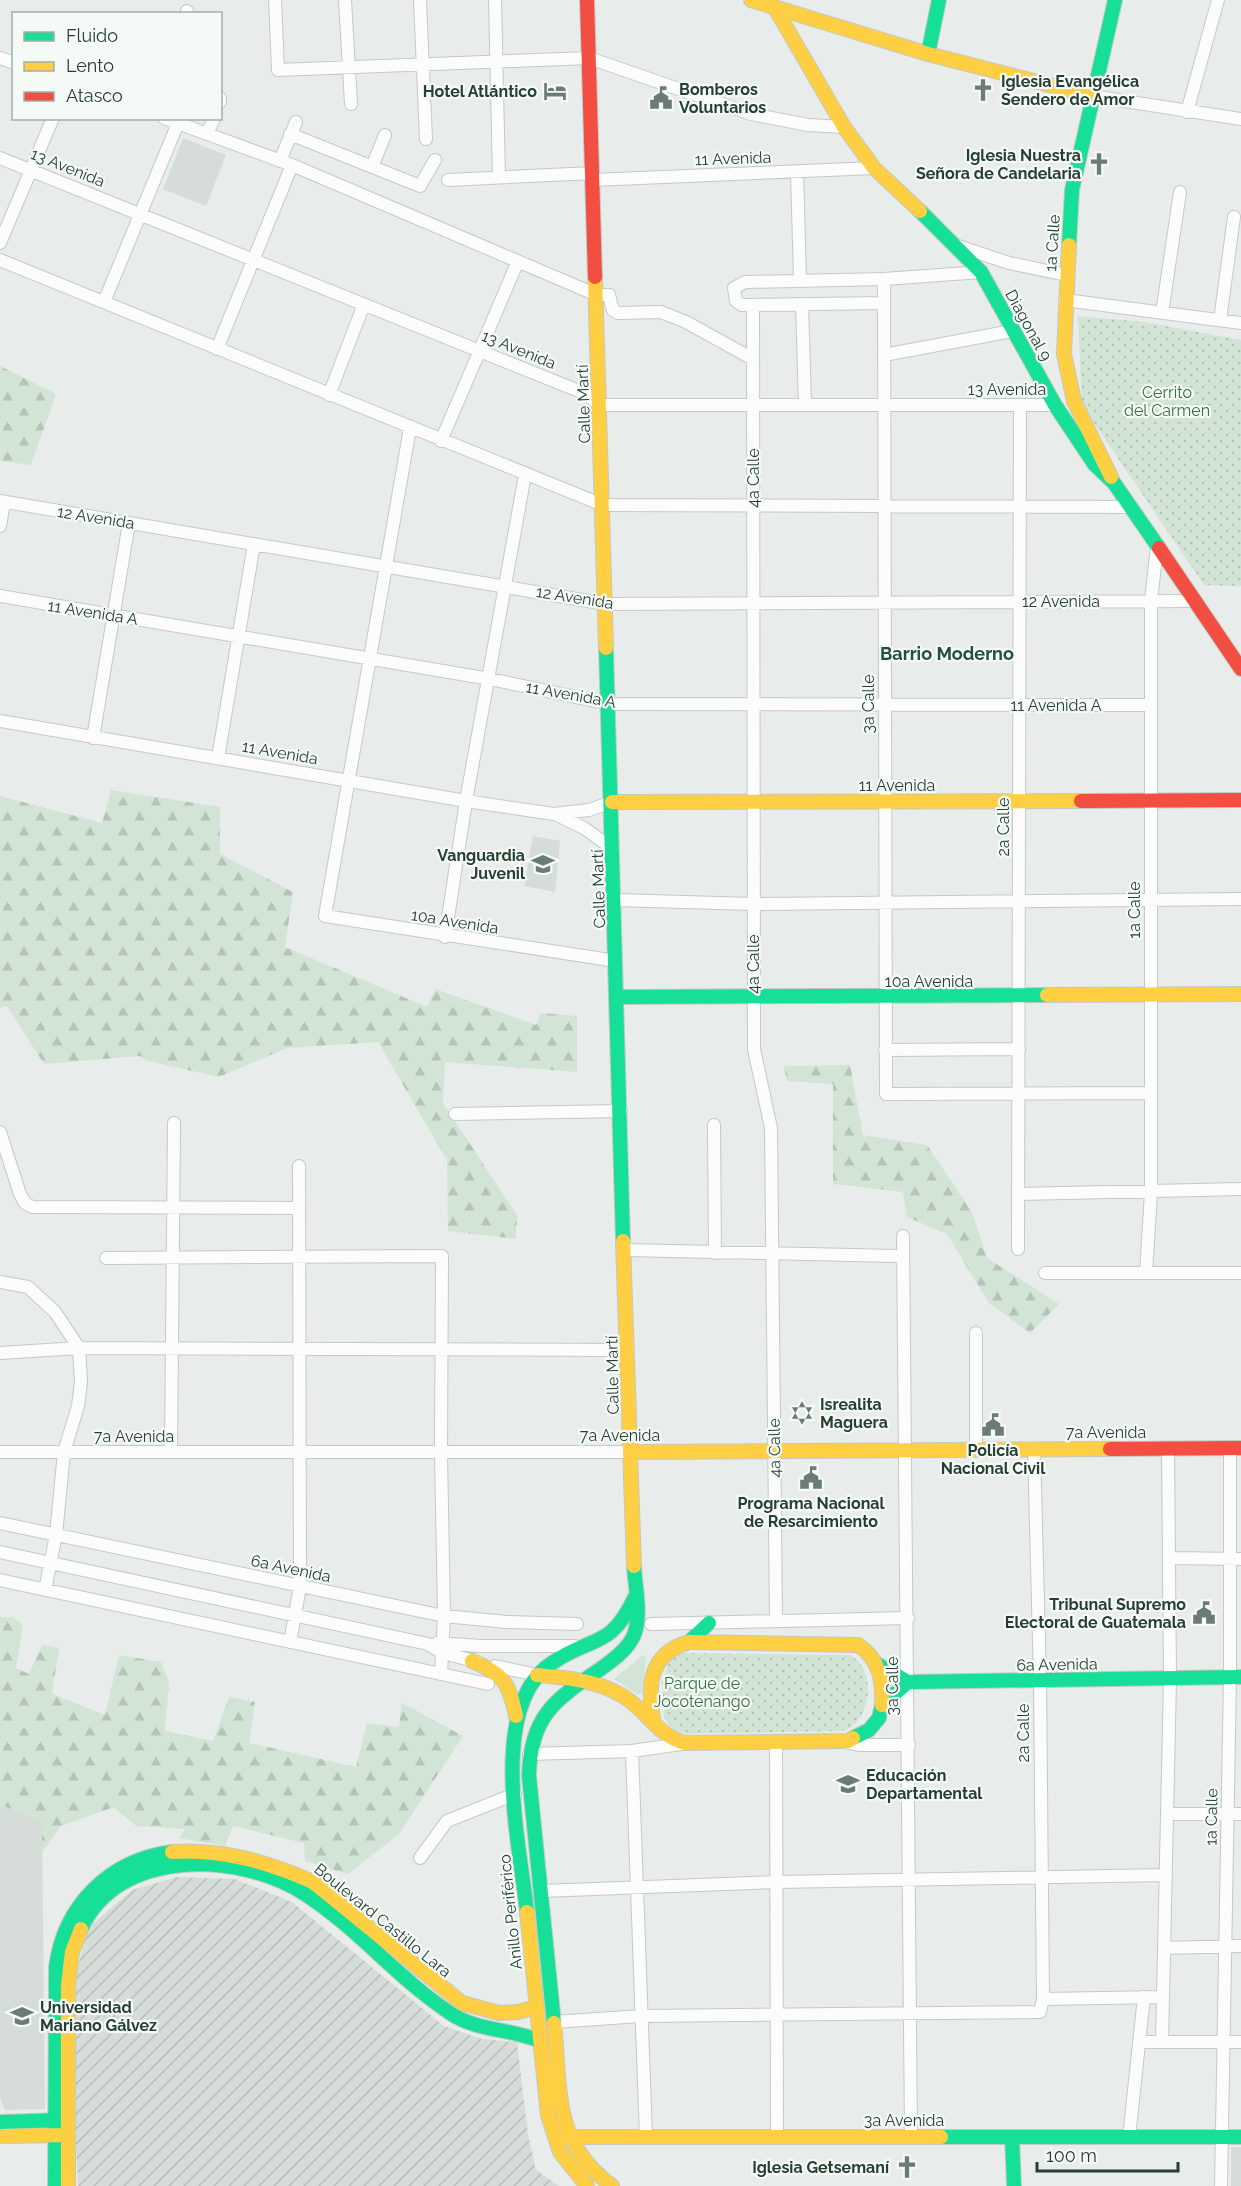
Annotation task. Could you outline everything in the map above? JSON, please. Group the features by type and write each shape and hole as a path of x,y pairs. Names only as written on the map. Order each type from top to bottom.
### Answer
{"main road":[{"name":"Calle Martí","path":"586,0 597,295 630,1452 635,1598 640,1612 636,1635 592,1675"},
{"path":"751,0 928,54 1092,96"},
{"path":"928,54 939,0"},
{"name":"1a Calle","path":"1114,483 1104,457 1074,401 1067,378 1064,354 1066,275 1072,190 1115,0"},
{"name":"Diagonal 9","path":"775,8 844,127 874,168 957,246 981,272 1055,405 1095,465 1114,483 1241,669"},
{"path":"796,44 794,28 798,21 806,17"},
{"name":"11 Avenida","path":"612,802 1241,800"},
{"name":"10a Avenida","path":"618,997 1241,994"},
{"name":"7a Avenida","path":"630,1452 1235,1448"},
{"name":"Calle Martí","path":"584,1648 617,1631 624,1622 635,1598"},
{"path":"689,1642 709,1623"},
{"path":"654,1724 650,1690 656,1664 670,1647 689,1642 849,1643 862,1647 877,1664 908,1682 882,1705"},
{"path":"537,1675 592,1675 605,1660 603,1652 584,1648 577,1663 592,1675 624,1696 669,1738 685,1743 844,1742 857,1738 869,1730 879,1718 882,1705 882,1682 877,1664"},
{"name":"Anillo Periférico","path":"584,1648 553,1662 537,1675 523,1698 517,1719 512,1761 536,2007 551,2130 560,2152 584,2185"},
{"path":"472,1661 499,1672 507,1682 517,1719"},
{"name":"Anillo Periférico","path":"592,1675 560,1698 545,1713 535,1732 529,1754 530,1790 542,1891 562,2113 568,2137 585,2164 612,2186"},
{"name":"6a Avenida","path":"908,1682 1170,1680 1235,1677"},
{"name":"Boulevard Castillo Lara","path":"55,2186 61,2135 60,2060 64,1958 62,1937 72,1914 87,1894 106,1876 125,1864 161,1859 196,1850 232,1854 281,1868 313,1882 462,2003 487,2011 510,2014 536,2007"},
{"name":"Boulevard Castillo Lara","path":"161,1859 226,1868 283,1883 304,1893 437,2004 456,2016 465,2021 521,2033 540,2041"},
{"path":"304,1893 313,1882"},
{"path":"0,2122 61,2120"},
{"path":"0,2136 61,2135"},
{"name":"Boulevard Castillo Lara","path":"61,2135 68,2186"},
{"name":"3a Avenida","path":"568,2137 1241,2137"},
{"path":"1012,2137 1014,2186"}],"street":[{"path":"275,0 278,70 589,58 751,114 808,125 844,127"},
{"path":"345,0 351,104"},
{"path":"420,0 426,139"},
{"path":"495,0 499,177"},
{"path":"1187,112 1218,0"},
{"path":"1092,96 1241,119"},
{"path":"0,243 52,120"},
{"path":"170,120 286,163 597,295 609,295 613,310 618,313 661,312 686,322 753,359"},
{"path":"207,134 213,120"},
{"path":"217,349 253,260 286,163 290,134 296,122"},
{"path":"104,302 178,123"},
{"path":"290,134 420,186 435,160"},
{"path":"372,167 385,135"},
{"name":"13 Avenida","path":"0,158 584,393 600,405 1055,405"},
{"name":"11 Avenida","path":"448,180 499,177 797,172 874,168"},
{"path":"797,172 800,279"},
{"path":"1162,313 1180,192"},
{"path":"1220,320 1234,217"},
{"path":"957,246 1009,263 1066,275"},
{"path":"0,260 410,429 603,505 1130,507"},
{"path":"441,441 518,261"},
{"path":"884,303 738,304 734,288 738,284 800,279 884,279 981,272"},
{"name":"3a Calle","path":"884,279 886,1094 1019,1094"},
{"path":"1065,300 1241,323"},
{"path":"329,395 364,304"},
{"path":"802,304 805,405"},
{"name":"4a Calle","path":"753,305 754,1063 771,1128 776,1621"},
{"path":"884,355 1012,331"},
{"name":"2a Calle","path":"1018,1249 1020,405"},
{"path":"351,782 410,429"},
{"path":"445,937 466,801 490,679 525,475"},
{"path":"0,526 2,502"},
{"name":"12 Avenida","path":"2,502 606,604 1194,601"},
{"path":"93,738 129,523"},
{"path":"218,758 254,544"},
{"name":"1a Calle","path":"1146,1273 1151,1192 1151,601 1158,547"},
{"name":"11 Avenida A","path":"0,596 490,679 609,704 1150,705"},
{"name":"11 Avenida","path":"0,721 351,782 554,814 589,810 612,802"},
{"name":"10a Avenida","path":"351,782 325,916 445,937 616,961"},
{"name":"11 Avenida","path":"554,814 594,834 613,849"},
{"path":"615,900 753,904 1241,899"},
{"path":"885,1050 1019,1049"},
{"path":"1019,1094 1150,1093"},
{"path":"455,1114 621,1111"},
{"path":"171,1452 174,1123"},
{"path":"714,1125 715,1253"},
{"path":"0,1132 25,1203 32,1207 68,1209 299,1208"},
{"path":"290,1642 300,1587 299,1166"},
{"path":"1019,1194 1241,1189"},
{"name":"3a Calle","path":"903,1236 907,1450 911,2137"},
{"path":"625,1250 897,1256 903,1259"},
{"path":"106,1258 442,1256 441,1452 444,1616 441,1674"},
{"path":"1045,1273 1241,1273"},
{"path":"0,1282 28,1287 55,1312 79,1348 81,1382 78,1406 64,1452 56,1535 45,1590"},
{"path":"976,1333 976,1450"},
{"path":"0,1353 79,1348 628,1350"},
{"path":"1162,2042 1170,1680 1168,1448"},
{"name":"1a Calle","path":"1221,2186 1227,1814 1235,1677 1235,1448"},
{"name":"2a Calle","path":"910,2014 1036,2013 1042,2007 1040,1681 1034,1449"},
{"name":"7a Avenida","path":"0,1452 630,1452"},
{"name":"6a Avenida","path":"0,1523 444,1616 507,1622 577,1624"},
{"path":"0,1552 443,1647 584,1648"},
{"path":"1170,1558 1236,1559"},
{"path":"0,1580 486,1684 487,1666"},
{"path":"651,1624 908,1618"},
{"path":"443,1647 472,1661 537,1675"},
{"path":"776,1742 777,2137"},
{"path":"844,1742 859,1745 909,1745"},
{"path":"529,1754 632,1751 685,1743"},
{"path":"632,1751 646,2137"},
{"path":"420,1857 447,1821 515,1794"},
{"path":"1167,1814 1241,1814"},
{"path":"542,1891 777,1882 1165,1875"},
{"path":"1164,1948 1241,1946"},
{"path":"1129,2137 1144,1997"},
{"path":"1043,1999 1163,1997"},
{"path":"554,2022 641,2016 910,2014"},
{"path":"1139,2042 1241,2042"}],"shaded area":[{"path":"183,138 226,155 206,206 163,189"},
{"name":"Vanguardia Juvenil","path":"533,836 560,841 555,892 524,886"},
{"name":"Universidad Mariano Gálvez","path":"0,1805 42,1820 45,2109 5,2110 0,2098"},
{"path":"177,1877 235,1879 292,1902 444,2026 482,2039 517,2042 528,2135 536,2170 559,2186 78,2186 73,2080 74,1982 88,1928 132,1890"},
{"path":"1231,2147 1241,2147 1241,2186 1231,2186"}],"green space":[{"name":"Cerrito del Carmen","path":"1078,316 1144,322 1241,340 1241,586 1204,585 1082,405"},
{"path":"0,366 56,394 31,465 0,461"},
{"path":"111,790 220,807 220,854 293,892 285,947 427,1007 435,989 536,1025 541,1013 577,1016 577,1072 445,1062 443,1103 517,1215 516,1239 448,1231 447,1160 378,1042 287,1048 219,1077 148,1061 140,1056 44,1064 7,1006 0,1008 0,796 102,823"},
{"path":"850,1065 863,1135 927,1145 972,1212 987,1258 1059,1304 1030,1333 989,1303 947,1234 907,1217 903,1192 833,1184 833,1084 787,1081 784,1066"},
{"path":"0,1617 13,1617 23,1625 16,1668 29,1674 42,1645 59,1648 52,1694 105,1715 119,1655 161,1662 169,1682 165,1731 213,1741 229,1697 255,1702 249,1743 356,1767 367,1723 399,1727 402,1703 463,1736 399,1834 348,1874 305,1861 304,1843 233,1826 225,1846 179,1838 185,1829 136,1826 114,1807 61,1826 42,1852 42,1820 0,1805"},
{"name":"Parque de Jocotenango","path":"683,1653 850,1655 859,1662 865,1672 868,1683 866,1707 861,1717 843,1731 686,1734 673,1729 664,1718 662,1680 671,1658"},
{"path":"643,1655 646,1657 643,1693 637,1694 614,1679"}],"traffic: fast":[{"path":"928,54 939,0"},
{"path":"1069,245 1072,190 1115,0"},
{"path":"920,211 981,272 1055,405 1095,465 1114,483 1159,548"},
{"path":"606,648 623,1241"},
{"path":"617,997 1047,995"},
{"path":"554,2023 529,1776 531,1755 540,1723 549,1711 571,1689 616,1657 634,1635 638,1619 634,1566"},
{"path":"527,1912 512,1778 514,1743 520,1710 532,1683 552,1663 609,1634 626,1614 635,1597"},
{"path":"689,1642 709,1623"},
{"path":"877,1664 908,1682"},
{"path":"853,1738 869,1730 879,1718 882,1705 908,1682 1241,1677"},
{"path":"55,2186 56,1967 61,1945 80,1905 94,1889 129,1865 172,1852"},
{"path":"81,1929 99,1902 122,1883 151,1871 182,1865 215,1865 248,1870 278,1880 325,1908 415,1986 453,2015 474,2024 540,2041"},
{"path":"0,2122 63,2120"},
{"path":"941,2137 1241,2137"},
{"path":"1012,2137 1014,2186"}],"traffic: slow":[{"path":"751,0 928,54 1092,96"},
{"path":"775,8 844,127 874,168 920,211"},
{"path":"1069,245 1064,354 1074,401 1111,477"},
{"path":"595,277 606,648"},
{"path":"612,802 1081,801"},
{"path":"1047,995 1241,994"},
{"path":"623,1241 634,1566"},
{"path":"630,1452 1110,1449"},
{"path":"654,1724 651,1685 658,1663 675,1647 689,1642 858,1645 871,1657 879,1671 882,1705"},
{"path":"472,1661 491,1670 503,1681 511,1695 516,1716"},
{"path":"537,1675 574,1679 620,1694 669,1736 685,1743 848,1741 853,1738"},
{"path":"172,1852 209,1853 244,1858 279,1868 313,1882 462,2003 499,2013 518,2012 536,2007"},
{"path":"527,1912 548,2115 560,2152 587,2186"},
{"path":"68,2186 68,1986 72,1952 81,1929"},
{"path":"554,2023 560,2092 569,2133 593,2169 612,2186"},
{"path":"0,2136 65,2135"},
{"path":"568,2137 941,2137"}],"traffic: jam":[{"path":"587,0 595,277"},
{"path":"1159,548 1241,669"},
{"path":"1081,801 1241,800"},
{"path":"1110,1449 1241,1448"}],"place":[{"name":"Iglesia Evangélica Sendero de Amor","path":"983,90"},
{"name":"Hotel Atlántico","path":"555,91"},
{"name":"Bomberos Voluntarios","path":"661,98"},
{"name":"Iglesia Nuestra Señora de Candelaria","path":"1099,164"},
{"name":"Vanguardia Juvenil","path":"543,864"},
{"name":"Isrealita Maguera","path":"802,1413"},
{"name":"Policía Nacional Civil","path":"993,1425"},
{"name":"Programa Nacional de Resarcimiento","path":"811,1478"},
{"name":"Tribunal Supremo Electoral de Guatemala","path":"1204,1613"},
{"name":"Educación Departamental","path":"848,1784"},
{"name":"Universidad Mariano Gálvez","path":"22,2016"},
{"name":"Iglesia Getsemaní","path":"907,2167"}],"district":[{"name":"Barrio Moderno","path":"947,654"}]}
